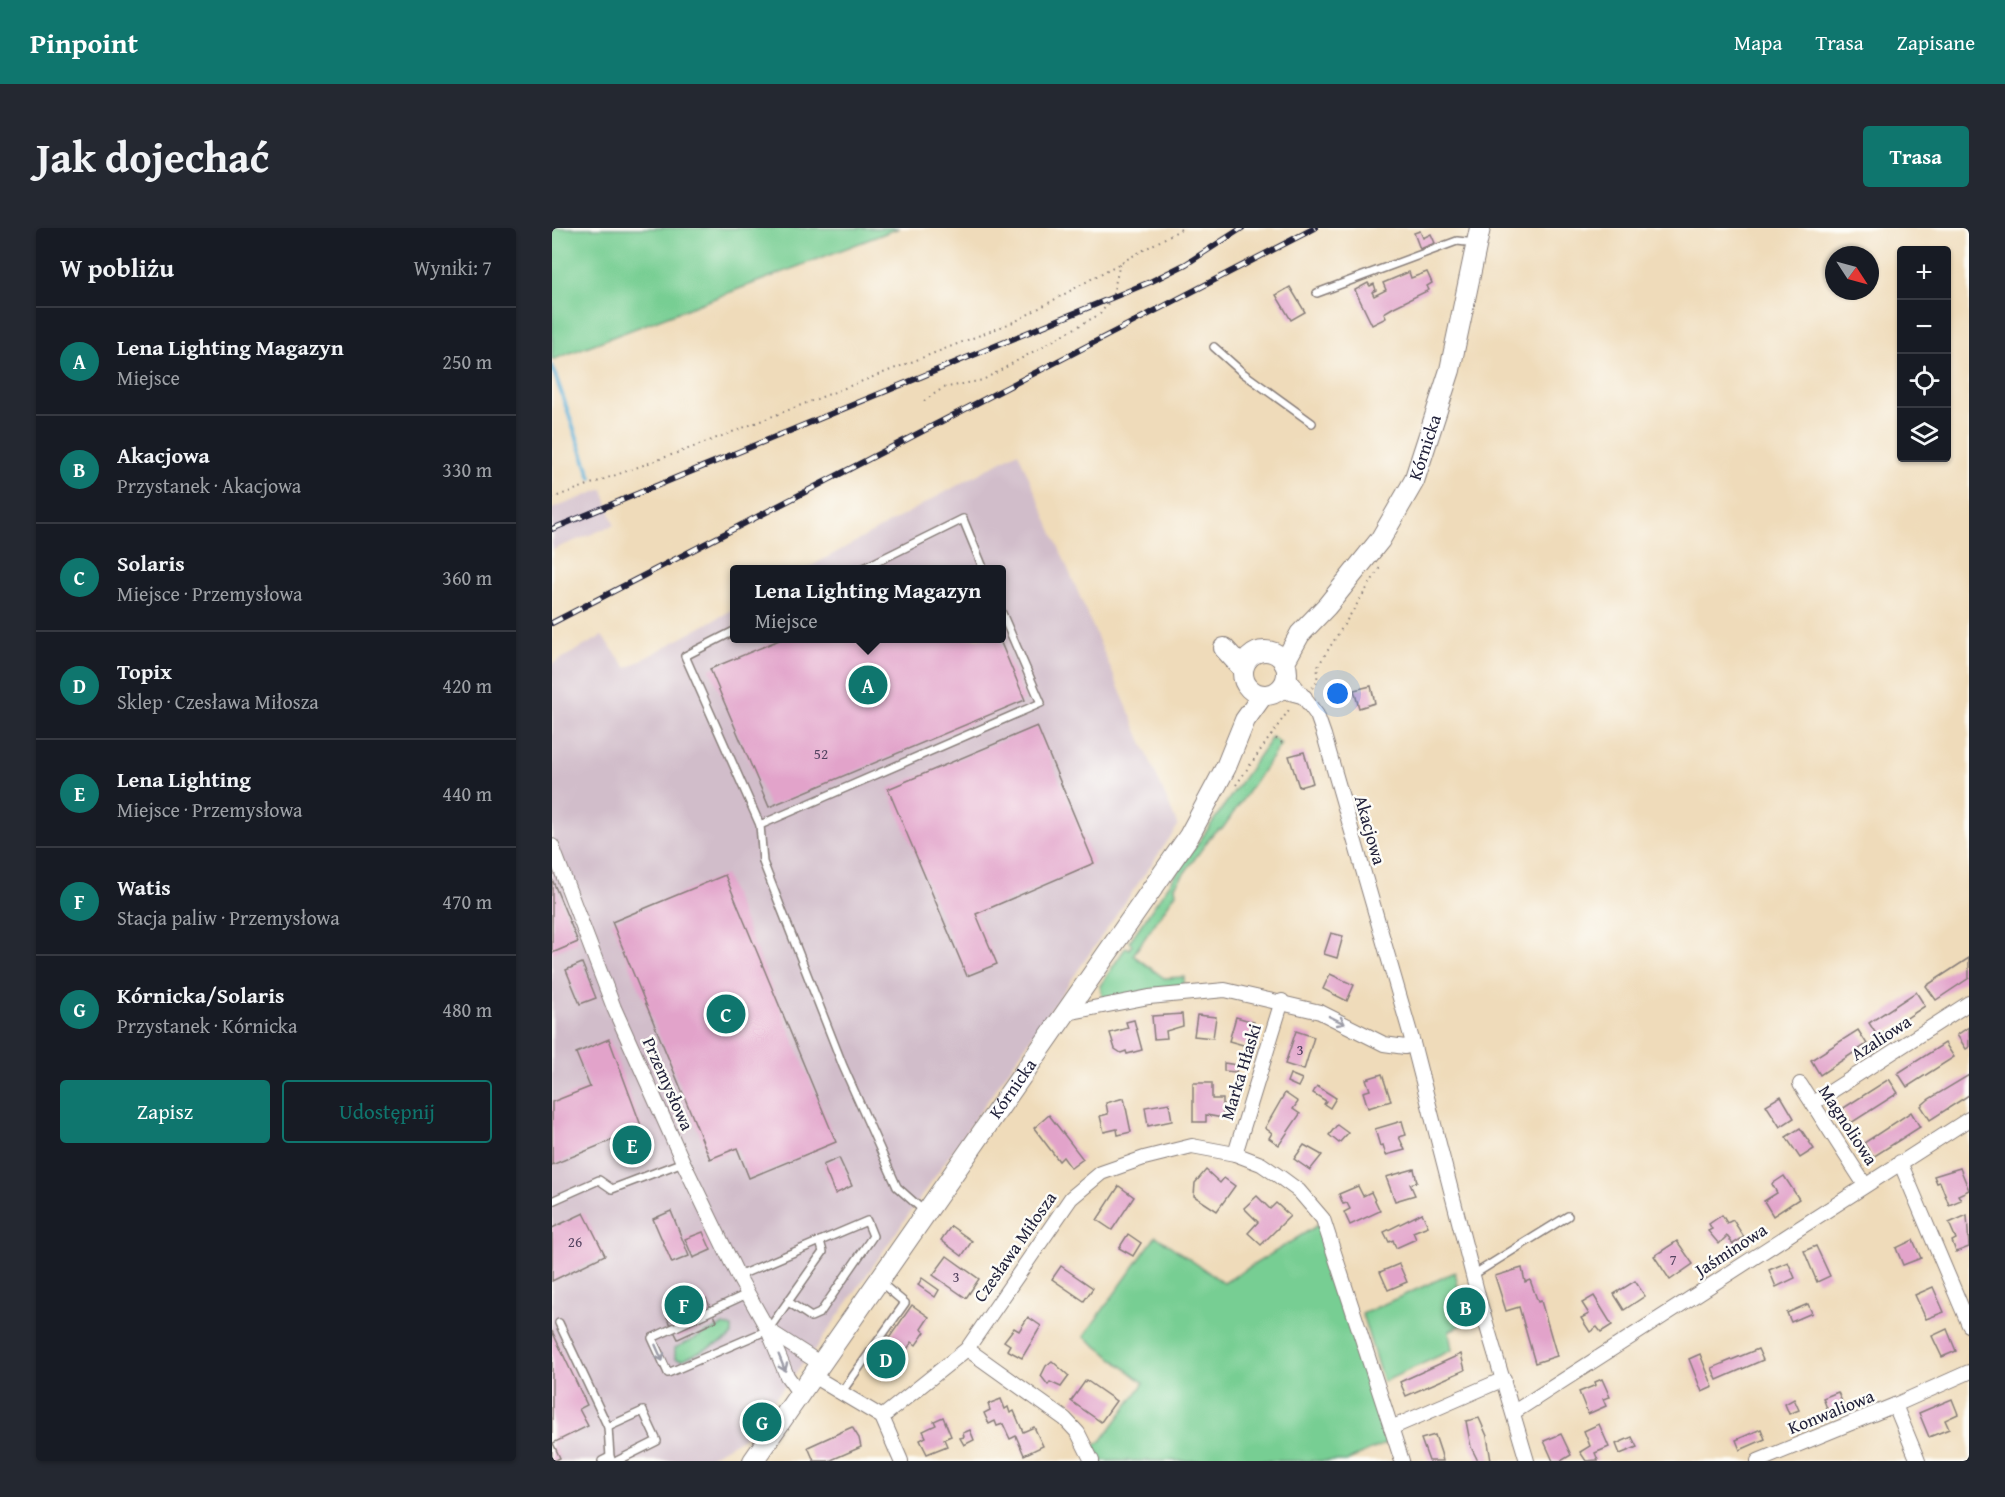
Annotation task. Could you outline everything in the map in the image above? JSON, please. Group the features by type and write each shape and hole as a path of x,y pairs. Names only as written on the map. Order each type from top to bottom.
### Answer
{"street":[{"name":"Kórnicka","path":"744,1461 758,1454 1189,836 1218,785 1265,673 1328,606 1380,540 1414,481 1450,370 1479,236"},
{"name":"Akacjowa","path":"1265,673 1305,697 1317,715 1324,735 1413,1043 1473,1275 1527,1461"},
{"name":"Przemysłowa","path":"552,846 614,1008 683,1162 747,1294 768,1330 787,1376 800,1394"},
{"path":"1067,1013 1149,997 1225,990 1282,1001 1320,1012 1384,1044 1405,1047 1413,1043"},
{"name":"Marka Hłaski","path":"1235,1154 1282,1001"},
{"name":"Azaliowa","path":"1813,1103 1969,1003"},
{"name":"Magnoliowa","path":"1800,1084 1865,1185"},
{"name":"Jaśminowa","path":"1514,1412 1969,1119"},
{"name":"Czesława Miłosza","path":"882,1417 967,1349 1071,1198 1101,1173 1144,1158 1192,1146 1235,1154 1261,1164 1299,1191 1323,1219 1402,1461"},
{"path":"1900,1162 1969,1325"},
{"name":"Przemysłowa","path":"768,1330 817,1370 841,1394 882,1417"},
{"path":"967,1349 1065,1419 1078,1433 1092,1461"},
{"path":"1895,1405 1969,1372"},
{"path":"1391,1428 1504,1379"},
{"name":"Konwaliowa","path":"1758,1461 1895,1405 1918,1461"},
{"path":"882,1417 901,1461"}],"lane":[{"path":"1317,293 1457,241 1479,236"},
{"path":"1214,346 1244,373 1312,423"},
{"path":"870,565 963,519 982,565"},
{"path":"760,825 1041,703 1006,620"},
{"path":"730,634 685,656 760,825 763,862 843,1066 897,1187 927,1213"},
{"path":"552,1201 599,1180 612,1189 683,1162"},
{"path":"1473,1275 1568,1216"},
{"path":"738,1276 867,1221 873,1236 820,1313 811,1317 790,1303"},
{"path":"747,1294 652,1338 668,1373 768,1330 790,1303 823,1252 820,1241"},
{"path":"841,1394 905,1303 879,1281"},
{"path":"559,1323 608,1427 613,1460"},
{"path":"602,1461 613,1460 657,1441 643,1411 608,1427"}],"path":[{"path":"552,498 699,445 1016,321 1183,228"},
{"path":"924,401 943,388 983,380 1100,314 1112,298 1120,263"},
{"path":"1271,735 1282,743"}],"shaded area":[{"path":"1018,452 1178,826 818,1345 744,1437 703,1461 552,1461 552,664 602,636 627,668 730,611 730,643 1006,643 1006,565 813,565"},
{"path":"603,489 614,525 552,550 552,509"}],"green space":[{"path":"552,228 899,228 552,360"},
{"path":"1272,737 1281,744 1223,828 1214,832 1175,886 1176,893 1133,955 1164,978 1184,977 1184,984 1103,999 1100,986 1126,947 1129,949 1132,945 1129,942"},
{"path":"1318,1225 1387,1443 1346,1461 1101,1461 1094,1446 1102,1440 1144,1383 1084,1336 1156,1236 1224,1283"},
{"path":"1455,1272 1466,1323 1449,1331 1452,1350 1383,1382 1362,1314"},
{"path":"723,1325 732,1327 732,1335 728,1339 682,1360 675,1358 675,1348"}],"building":[{"path":"1420,231 1423,238 1431,234 1435,243 1420,249 1414,233"},
{"path":"1409,272 1411,278 1427,272 1432,283 1427,286 1429,290 1384,313 1386,318 1372,325 1355,290 1368,283 1370,286 1374,284 1376,290 1372,292 1374,296 1386,290 1383,283"},
{"path":"1290,287 1305,312 1291,320 1276,295"},
{"path":"772,643 1001,643 1025,700 769,807 710,669"},
{"path":"1371,686 1375,703 1359,708 1354,690"},
{"path":"1037,726 1094,863 976,914 997,964 967,976 888,789"},
{"path":"1304,752 1313,783 1299,787 1289,756"},
{"path":"725,875 836,1142 749,1178 737,1148 710,1159 612,922"},
{"path":"552,879 578,942 552,953"},
{"path":"1331,933 1343,936 1337,958 1324,954"},
{"path":"1969,958 1969,978 1936,1000 1926,986"},
{"path":"582,963 596,998 580,1004 566,970"},
{"path":"1330,974 1354,985 1347,1001 1323,989"},
{"path":"1916,992 1925,1006 1878,1037 1869,1023"},
{"path":"1182,1014 1183,1026 1166,1031 1167,1038 1154,1039 1152,1016"},
{"path":"1197,1015 1216,1017 1213,1038 1194,1036"},
{"path":"1236,1017 1254,1022 1247,1046 1229,1041"},
{"path":"1134,1020 1142,1050 1127,1054 1126,1051 1121,1053 1115,1049 1110,1033 1128,1028 1126,1022"},
{"path":"1969,1027 1969,1047 1966,1049 1957,1035"},
{"path":"1858,1030 1867,1044 1820,1075 1811,1060"},
{"path":"1296,1031 1314,1037 1304,1070 1285,1064"},
{"path":"609,1039 650,1150 624,1161 615,1139 552,1165 552,1102 590,1087 576,1053"},
{"path":"1945,1043 1954,1057 1907,1087 1898,1073"},
{"path":"1224,1063 1237,1065 1236,1072 1224,1071"},
{"path":"1290,1074 1302,1079 1298,1087 1287,1082"},
{"path":"1382,1074 1391,1101 1368,1108 1363,1092 1370,1090 1366,1079"},
{"path":"1969,1075 1969,1095 1930,1120 1921,1106"},
{"path":"1889,1079 1898,1093 1851,1123 1842,1109"},
{"path":"1193,1083 1212,1083 1212,1099 1223,1099 1223,1118 1206,1115 1206,1122 1193,1122"},
{"path":"1317,1086 1336,1098 1330,1108 1324,1104 1326,1101 1313,1093"},
{"path":"1285,1093 1298,1102 1293,1109 1300,1114 1279,1145 1269,1138 1272,1133 1265,1128"},
{"path":"1781,1096 1794,1118 1780,1127 1766,1105"},
{"path":"1124,1098 1131,1132 1118,1135 1117,1129 1104,1132 1100,1116 1108,1114 1106,1103"},
{"path":"1169,1103 1172,1121 1148,1126 1145,1107"},
{"path":"1911,1112 1920,1127 1873,1157 1864,1143"},
{"path":"1049,1115 1083,1159 1071,1168 1063,1157 1059,1161 1034,1128"},
{"path":"1402,1121 1406,1135 1399,1137 1405,1150 1386,1155 1383,1145 1380,1146 1375,1129"},
{"path":"1337,1125 1348,1133 1339,1143 1329,1135"},
{"path":"1800,1128 1814,1149 1800,1158 1786,1137"},
{"path":"1304,1145 1322,1155 1310,1170 1294,1159"},
{"path":"839,1158 852,1186 835,1194 823,1165"},
{"path":"1960,1168 1969,1190 1958,1195 1961,1200 1949,1205 1940,1182 1937,1183 1934,1176"},
{"path":"1414,1169 1417,1182 1410,1184 1415,1195 1395,1201 1386,1177"},
{"path":"1206,1170 1220,1183 1224,1178 1235,1186 1217,1211 1194,1196 1195,1183"},
{"path":"1784,1176 1799,1199 1773,1216 1764,1201 1777,1193 1772,1184"},
{"path":"1119,1186 1134,1197 1112,1230 1097,1220"},
{"path":"1358,1186 1363,1196 1371,1192 1380,1211 1350,1225 1344,1212 1350,1209 1347,1203 1343,1204 1339,1194"},
{"path":"1257,1196 1270,1209 1276,1203 1290,1216 1261,1245 1248,1233 1258,1222 1244,1208"},
{"path":"671,1211 689,1256 672,1263 653,1219"},
{"path":"584,1213 605,1255 552,1281 552,1228"},
{"path":"1422,1213 1428,1226 1413,1232 1416,1239 1396,1248 1393,1240 1389,1242 1384,1232"},
{"path":"1722,1215 1727,1223 1733,1220 1744,1237 1733,1244 1727,1236 1719,1244 1708,1231 1712,1229 1709,1224"},
{"path":"1967,1215 1969,1247 1956,1252 1952,1241 1956,1239 1949,1223"},
{"path":"951,1226 972,1241 962,1256 941,1240"},
{"path":"703,1232 711,1250 693,1258 685,1239"},
{"path":"1128,1234 1141,1243 1133,1256 1119,1248"},
{"path":"1913,1240 1921,1258 1903,1265 1896,1248"},
{"path":"1677,1241 1693,1264 1670,1280 1654,1256"},
{"path":"1816,1246 1830,1276 1817,1282 1804,1251"},
{"path":"947,1256 979,1279 966,1298 933,1275"},
{"path":"1788,1262 1795,1278 1776,1287 1769,1270"},
{"path":"1399,1264 1407,1282 1388,1290 1380,1272"},
{"path":"1061,1266 1093,1288 1084,1301 1052,1279"},
{"path":"1522,1268 1525,1282 1530,1280 1538,1302 1541,1301 1557,1356 1535,1363 1519,1307 1506,1311 1495,1276"},
{"path":"922,1278 939,1290 935,1297 918,1285"},
{"path":"1635,1281 1645,1296 1624,1310 1614,1294"},
{"path":"1933,1287 1944,1312 1926,1319 1915,1295"},
{"path":"1594,1296 1612,1325 1601,1332 1597,1327 1590,1332 1581,1318 1589,1314 1582,1303"},
{"path":"690,1297 694,1304 706,1298 717,1321 678,1339 667,1317 676,1312 673,1305"},
{"path":"1808,1304 1812,1313 1791,1322 1787,1313"},
{"path":"912,1305 929,1317 921,1329 925,1332 916,1345 912,1342 888,1376 871,1364"},
{"path":"1028,1317 1041,1326 1022,1358 1007,1350 1010,1345 1004,1341 1014,1328 1019,1331"},
{"path":"1947,1329 1956,1351 1942,1357 1932,1336"},
{"path":"552,1331 587,1405 579,1409 588,1426 553,1443 560,1458 554,1461 552,1461"},
{"path":"1758,1349 1763,1360 1717,1380 1712,1368"},
{"path":"1461,1354 1465,1370 1406,1396 1400,1382"},
{"path":"1700,1354 1713,1387 1702,1392 1689,1359"},
{"path":"1052,1361 1069,1376 1061,1387 1050,1382 1048,1385 1041,1376 1046,1366"},
{"path":"1602,1379 1610,1397 1603,1399 1606,1406 1588,1414 1579,1392 1596,1385 1595,1382"},
{"path":"1086,1380 1116,1401 1101,1422 1071,1401"},
{"path":"1838,1392 1843,1404 1828,1411 1823,1398"},
{"path":"1001,1399 1005,1409 1008,1407 1010,1413 1014,1411 1023,1432 1034,1427 1043,1446 1024,1455 1016,1436 1010,1439 1003,1424 997,1426 995,1421 989,1424 984,1413 990,1410 988,1404"},
{"path":"1794,1399 1799,1410 1789,1414 1785,1404"},
{"path":"1952,1399 1958,1414 1945,1420 1949,1429 1929,1437 1919,1413"},
{"path":"943,1417 951,1436 944,1439 947,1446 927,1454 920,1440 926,1437 923,1431 936,1425 934,1421"},
{"path":"1479,1418 1487,1436 1491,1461 1478,1461 1471,1447 1466,1421"},
{"path":"1599,1424 1609,1447 1595,1453 1598,1460 1586,1461 1580,1452 1590,1446 1584,1431"},
{"path":"852,1427 859,1438 861,1447 829,1461 814,1461 808,1447"},
{"path":"1761,1429 1765,1439 1740,1450 1736,1440"},
{"path":"970,1430 974,1440 964,1445 960,1438 964,1437 963,1433"},
{"path":"1561,1434 1571,1455 1561,1461 1553,1461 1544,1441"},
{"path":"1435,1435 1443,1461 1429,1461 1421,1439"},
{"path":"1632,1437 1637,1447 1620,1454 1616,1444"}],"waterway":[{"path":"552,366 591,478"}],"railway":[{"path":"552,529 1150,282 1186,264 1242,228"},
{"path":"552,623 1315,228"}],"place":[{"name":"Lena Lighting Magazyn","path":"868,685"},
{"name":"Solaris","path":"726,1014"},
{"name":"Lena Lighting","path":"632,1145"},
{"name":"Watis","path":"684,1305"},
{"name":"Akacjowa","path":"1466,1307"},
{"name":"Topix","path":"886,1359"},
{"name":"Kórnicka/Solaris","path":"762,1422"}]}
